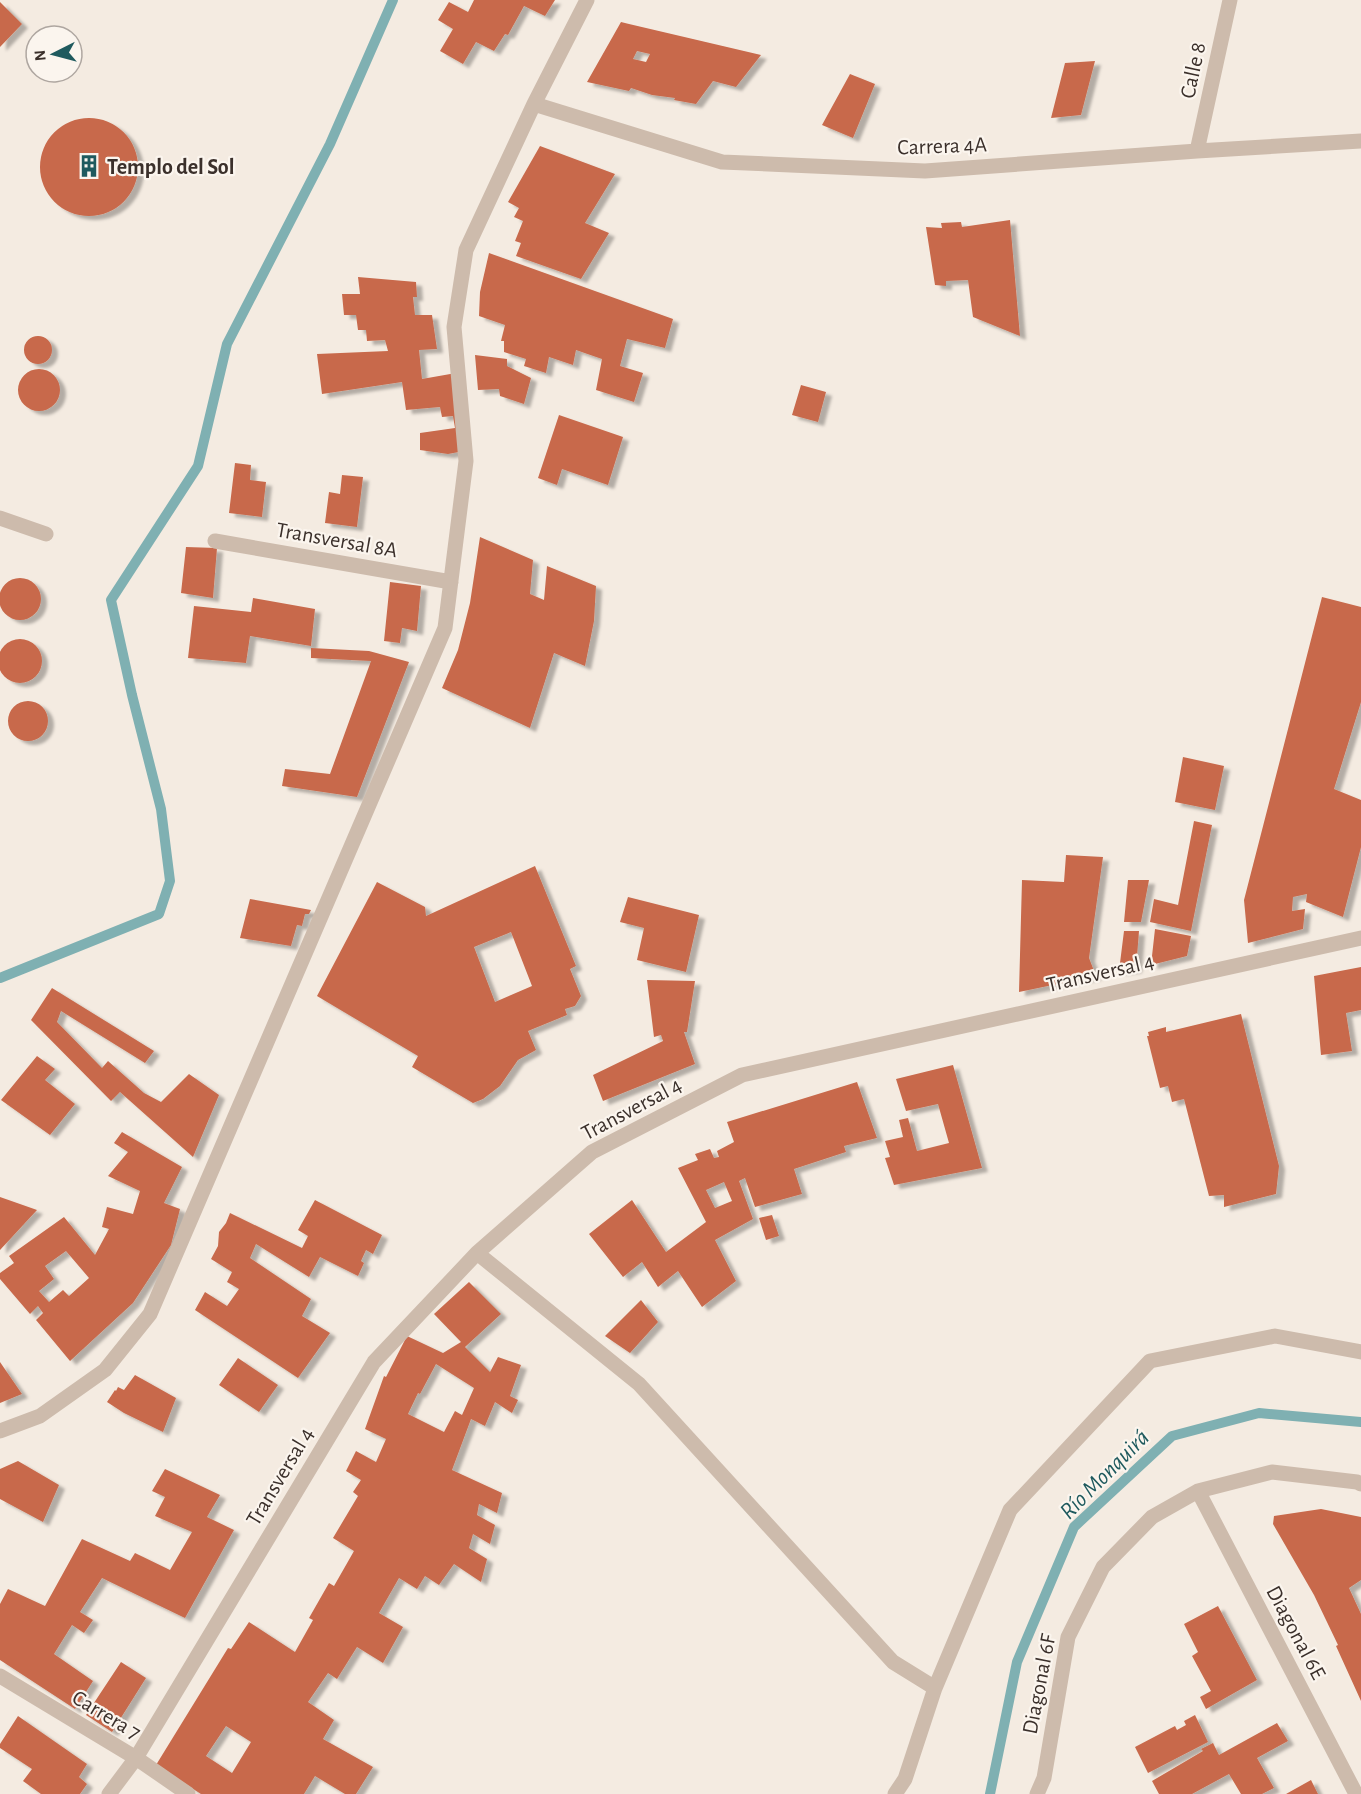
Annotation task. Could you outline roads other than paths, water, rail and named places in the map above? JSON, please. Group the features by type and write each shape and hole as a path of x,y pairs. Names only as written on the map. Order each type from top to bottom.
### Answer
{"street":[{"path":"0,1431 40,1416 105,1370 150,1314 445,628 466,461 454,327 466,249 534,104 588,0"},
{"name":"Calle 8","path":"1197,151 1230,0"},
{"name":"Carrera 4A","path":"534,104 722,162 924,171 1361,141"},
{"path":"0,518 46,534"},
{"name":"Transversal 8A","path":"216,542 451,582"},
{"name":"Transversal 4","path":"136,1758 374,1362 477,1254 592,1152 742,1075 1361,938"},
{"path":"477,1254 639,1384 893,1662 935,1688"},
{"path":"895,1794 905,1779 935,1688 1010,1510 1150,1361 1275,1336 1361,1352"},
{"name":"Diagonal 6F","path":"1037,1794 1044,1778 1068,1636 1103,1567 1152,1517 1198,1491 1272,1472 1361,1484"},
{"name":"Diagonal 6E","path":"1198,1491 1356,1794"},
{"name":"Carrera 7","path":"0,1676 136,1758 188,1794"},
{"path":"109,1794 136,1758"}],"waterway":[{"path":"0,978 159,914 170,881 161,809 111,600 198,466 227,344 330,144 393,0"},
{"name":"Río Monquirá","path":"990,1794 1017,1662 1074,1527 1172,1436 1259,1413 1361,1422"}],"place":[{"name":"Templo del Sol","path":"89,166"}]}
